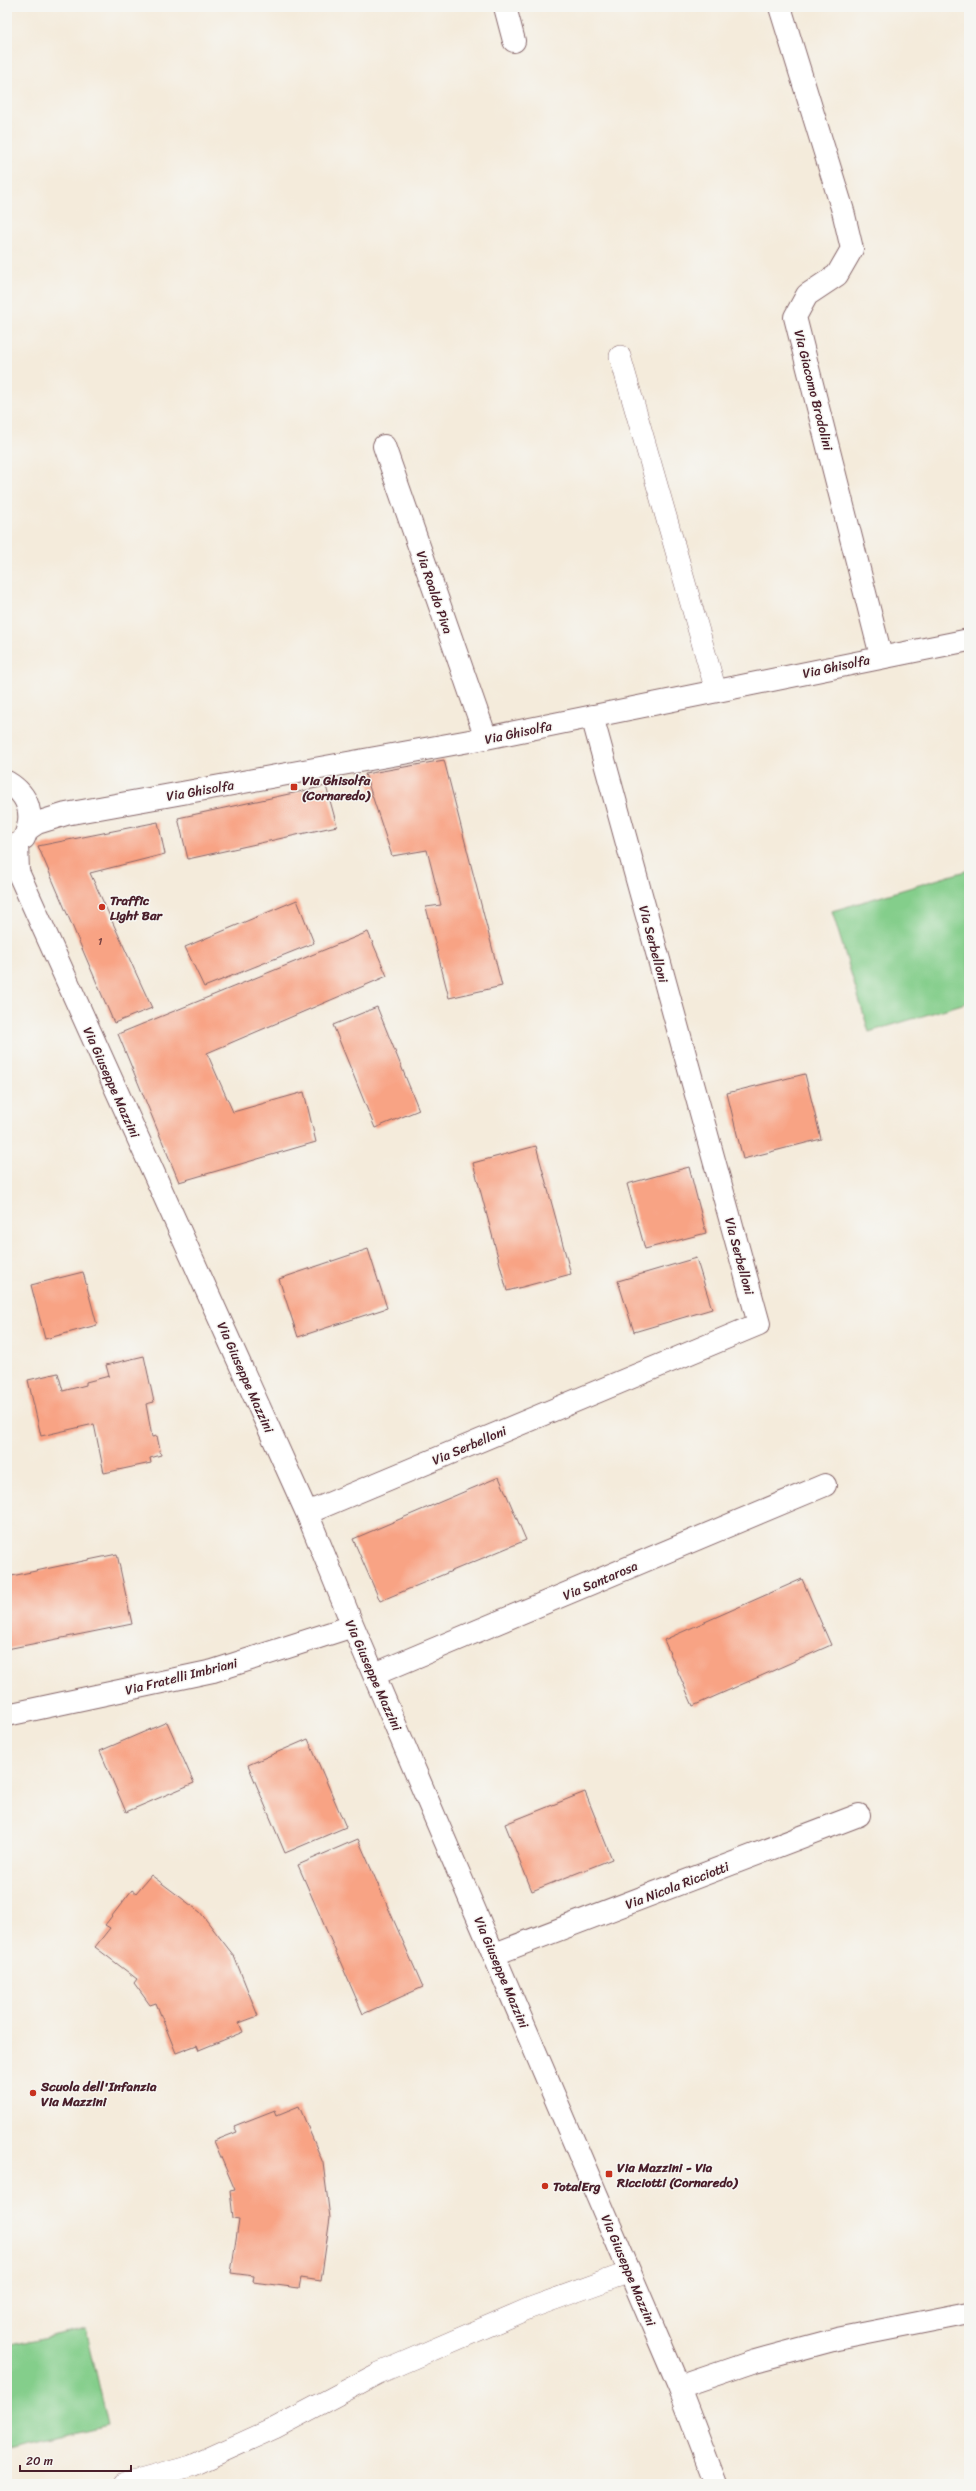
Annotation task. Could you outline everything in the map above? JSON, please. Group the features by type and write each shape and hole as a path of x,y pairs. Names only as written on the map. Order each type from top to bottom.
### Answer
{"street":[{"path":"505,7 514,41"},
{"name":"Via Giacomo Brodolini","path":"780,7 843,211 852,249 837,275 807,295 795,317 881,656"},
{"name":"Via Roaldo Piva","path":"384,446 486,738"},
{"name":"Via Ghisolfa","path":"18,844 37,823 66,814 486,738 881,656 969,640"},
{"name":"Via Serbelloni","path":"307,1513 759,1324 592,716"},
{"name":"Via Giuseppe Mazzini","path":"7,782 18,788 18,844 307,1513 352,1626 375,1674 495,1954 679,2387 716,2484"},
{"name":"Via Santarosa","path":"375,1674 825,1485"},
{"name":"Via Fratelli Imbriani","path":"7,1716 212,1671 352,1626"},
{"name":"Via Nicola Ricciotti","path":"495,1954 859,1816"},
{"path":"679,2387 755,2361 838,2339 969,2313"}],"lane":[{"path":"620,356 716,691"},
{"path":"125,2484 191,2466 275,2428 379,2373 530,2308 630,2272"}],"green space":[{"path":"969,870 969,1002 869,1032 832,911"},
{"path":"86,2328 108,2425 7,2448 7,2346"}],"building":[{"path":"444,760 502,986 449,998 426,907 441,905 427,850 392,856 365,774"},
{"path":"326,786 337,826 188,859 178,818"},
{"path":"158,822 165,854 90,873 152,1008 114,1023 38,846"},
{"path":"297,900 314,943 204,987 185,947"},
{"path":"368,932 387,976 207,1053 233,1112 304,1092 316,1142 179,1182 118,1034"},
{"path":"377,1007 419,1110 375,1128 333,1025"},
{"path":"805,1074 821,1139 743,1159 727,1093"},
{"path":"536,1146 571,1274 507,1291 473,1163"},
{"path":"689,1167 706,1233 645,1249 627,1184"},
{"path":"368,1249 387,1308 298,1337 279,1279"},
{"path":"696,1258 712,1309 634,1332 618,1281"},
{"path":"83,1272 97,1325 45,1339 31,1285"},
{"path":"144,1356 154,1402 146,1404 152,1437 157,1436 161,1455 150,1458 151,1463 104,1473 94,1424 41,1436 28,1380 58,1373 63,1391 86,1385 86,1382 109,1376 106,1365"},
{"path":"499,1477 526,1540 380,1601 353,1539"},
{"path":"117,1554 132,1624 7,1649 7,1577"},
{"path":"802,1579 831,1645 693,1706 664,1640"},
{"path":"167,1722 194,1783 126,1812 100,1751"},
{"path":"308,1739 346,1827 285,1853 248,1765"},
{"path":"585,1792 612,1859 532,1891 505,1824"},
{"path":"358,1839 423,1987 363,2014 298,1865"},
{"path":"151,1875 200,1912 234,1956 258,2016 239,2023 243,2032 199,2050 197,2045 176,2053 156,2003 150,2005 134,1983 137,1979 95,1947 110,1928 105,1925 132,1890 136,1893"},
{"path":"299,2106 323,2163 330,2218 321,2281 301,2278 299,2288 253,2282 254,2276 231,2273 239,2219 233,2218 230,2191 235,2190 214,2141 237,2132 234,2126 275,2110 277,2115"}],"place":[{"name":"Via Ghisolfa (Cornaredo)","path":"294,787"},
{"name":"Traffic Light Bar","path":"102,907"},
{"name":"Scuola dell'Infanzia Via Mazzini","path":"33,2093"},
{"name":"Via Mazzini - Via Ricciotti (Cornaredo)","path":"609,2174"},
{"name":"TotalErg","path":"545,2186"}]}
